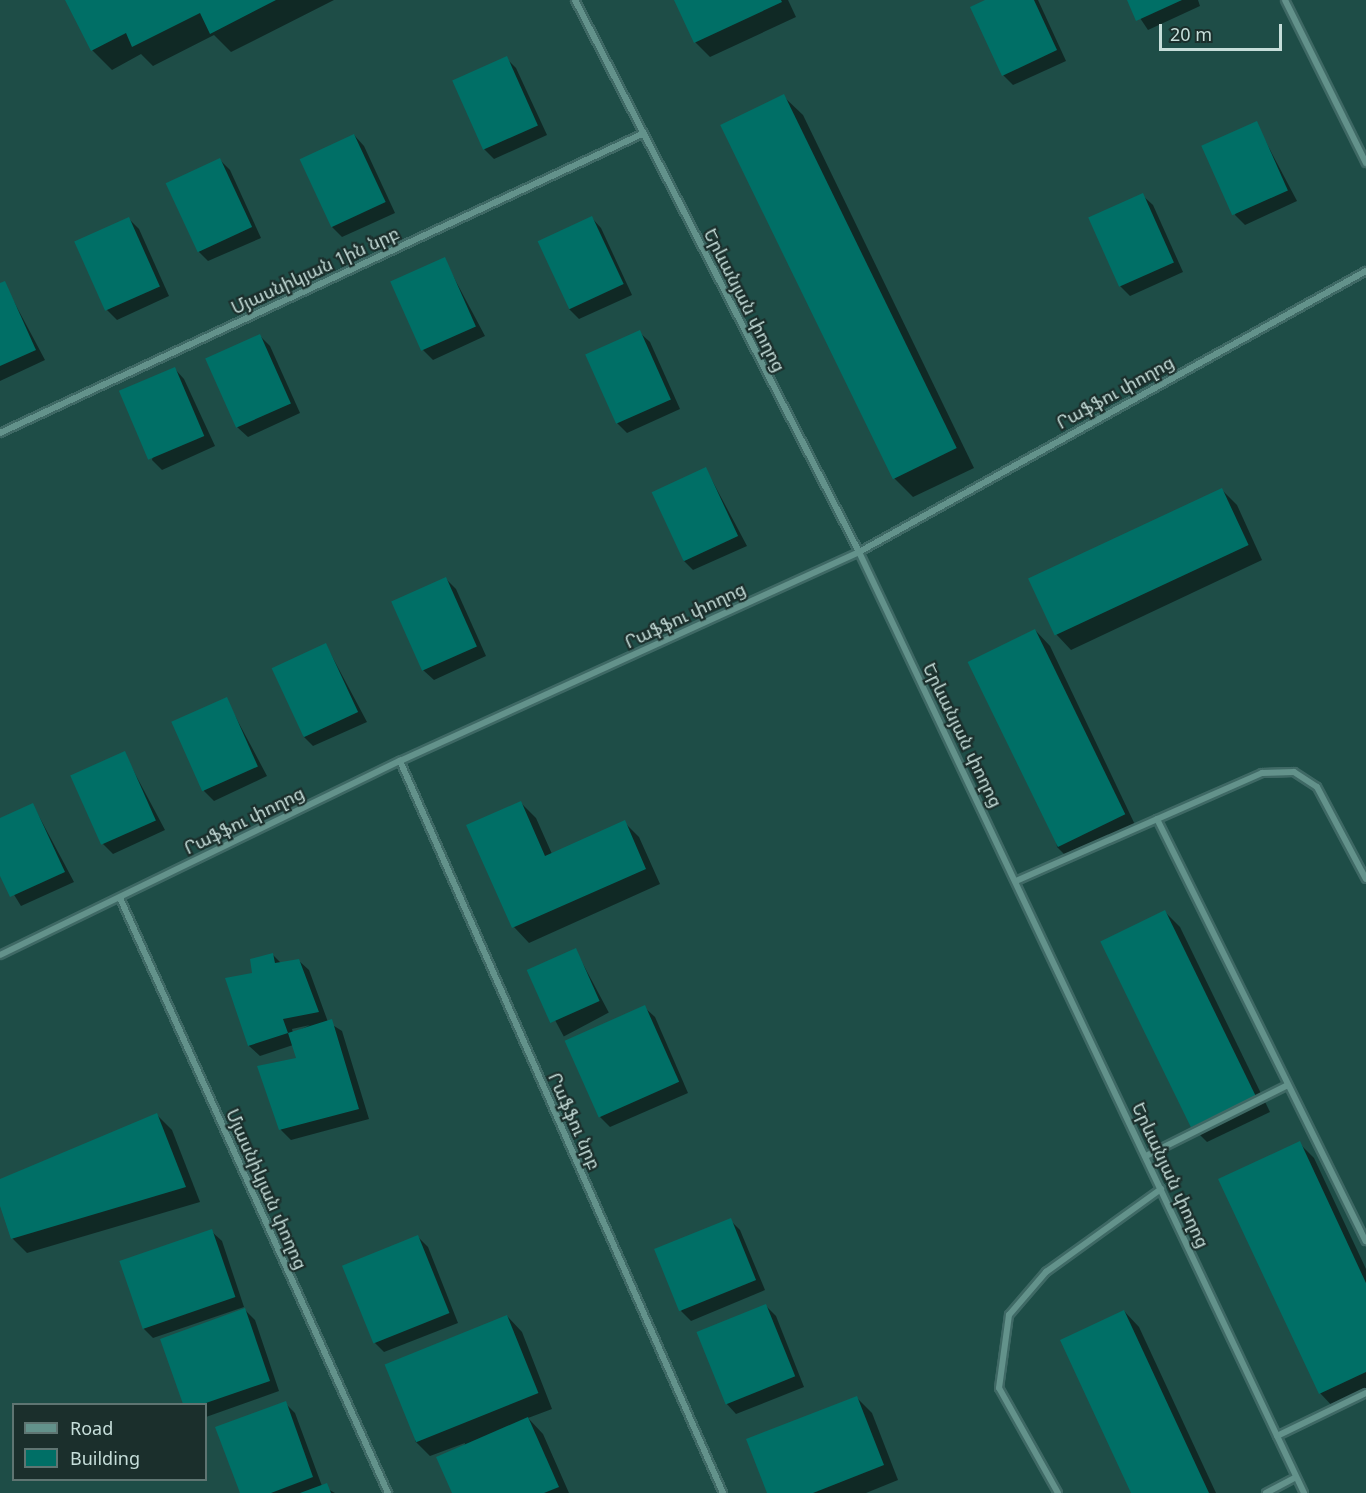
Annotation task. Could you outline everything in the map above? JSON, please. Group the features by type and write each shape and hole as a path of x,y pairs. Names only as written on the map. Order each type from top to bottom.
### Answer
{"street":[{"name":"Երևանյան փողոց","path":"576,0 642,134 859,552 1304,1493"},
{"path":"1285,0 1366,163"},
{"name":"Մյասնիկյան 1ին նրբ","path":"0,433 642,134"},
{"name":"Րաֆֆու փողոց","path":"0,955 400,761 859,552 1366,271"},
{"name":"Րաֆֆու նրբ","path":"400,761 723,1493"},
{"path":"1016,881 1262,773 1294,772 1317,787 1366,879"},
{"path":"1156,819 1286,1086 1366,1241"},
{"name":"Մյասնիկյան փողոց","path":"120,897 388,1493"},
{"path":"1146,1156 1286,1086"},
{"path":"1058,1493 999,1388 1009,1315 1046,1272 1161,1189"},
{"path":"1277,1436 1366,1393"},
{"path":"1266,1493 1296,1477"}],"building":[{"path":"65,0 276,0 210,34 200,13 132,47 126,33 91,51"},
{"path":"674,0 781,0 782,2 694,43"},
{"path":"985,0 1034,0 1057,50 1002,76 970,7"},
{"path":"1127,0 1182,0 1136,21"},
{"path":"507,56 538,125 483,150 452,80"},
{"path":"784,94 957,448 893,479 720,125"},
{"path":"1257,121 1288,190 1232,215 1201,146"},
{"path":"354,134 386,202 331,227 300,159"},
{"path":"220,158 252,227 198,252 166,183"},
{"path":"1143,193 1174,262 1119,287 1088,217"},
{"path":"592,216 624,284 569,309 538,241"},
{"path":"129,217 160,286 105,311 74,241"},
{"path":"445,257 476,326 421,351 390,281"},
{"path":"5,281 36,350 0,366 0,283"},
{"path":"640,330 671,399 616,424 585,354"},
{"path":"260,334 291,403 236,428 205,358"},
{"path":"175,367 204,436 148,460 119,391"},
{"path":"706,467 738,536 684,561 652,492"},
{"path":"1222,488 1249,545 1055,636 1028,578"},
{"path":"446,577 477,646 422,671 391,601"},
{"path":"1035,629 1125,814 1058,847 968,662"},
{"path":"326,643 358,712 304,737 272,668"},
{"path":"227,697 258,766 202,791 171,722"},
{"path":"125,751 156,820 101,845 70,775"},
{"path":"521,801 545,856 625,820 646,869 512,928 466,825"},
{"path":"33,803 65,872 10,897 0,876 0,818"},
{"path":"1165,910 1256,1096 1191,1128 1100,942"},
{"path":"576,948 600,1001 550,1023 527,970"},
{"path":"273,953 275,963 299,959 319,1012 283,1019 288,1033 248,1046 225,978 252,973 250,959"},
{"path":"645,1005 679,1082 599,1118 565,1041"},
{"path":"332,1019 359,1109 279,1130 257,1066 296,1058 288,1033"},
{"path":"157,1113 186,1187 11,1239 0,1206 0,1179"},
{"path":"1300,1141 1366,1283 1366,1372 1319,1394 1218,1179"},
{"path":"731,1218 756,1280 679,1311 654,1249"},
{"path":"212,1229 235,1297 143,1329 119,1261"},
{"path":"418,1235 449,1313 373,1344 342,1266"},
{"path":"766,1304 795,1376 726,1404 696,1332"},
{"path":"245,1308 270,1381 206,1403 183,1403 160,1339"},
{"path":"1124,1310 1209,1493 1131,1493 1060,1340"},
{"path":"507,1315 538,1393 416,1442 385,1364"},
{"path":"857,1396 884,1465 813,1493 767,1493 746,1439"},
{"path":"286,1401 313,1477 271,1493 240,1493 215,1427"},
{"path":"528,1417 559,1487 544,1493 452,1493 436,1457"},
{"path":"327,1483 331,1493 300,1493"}]}
